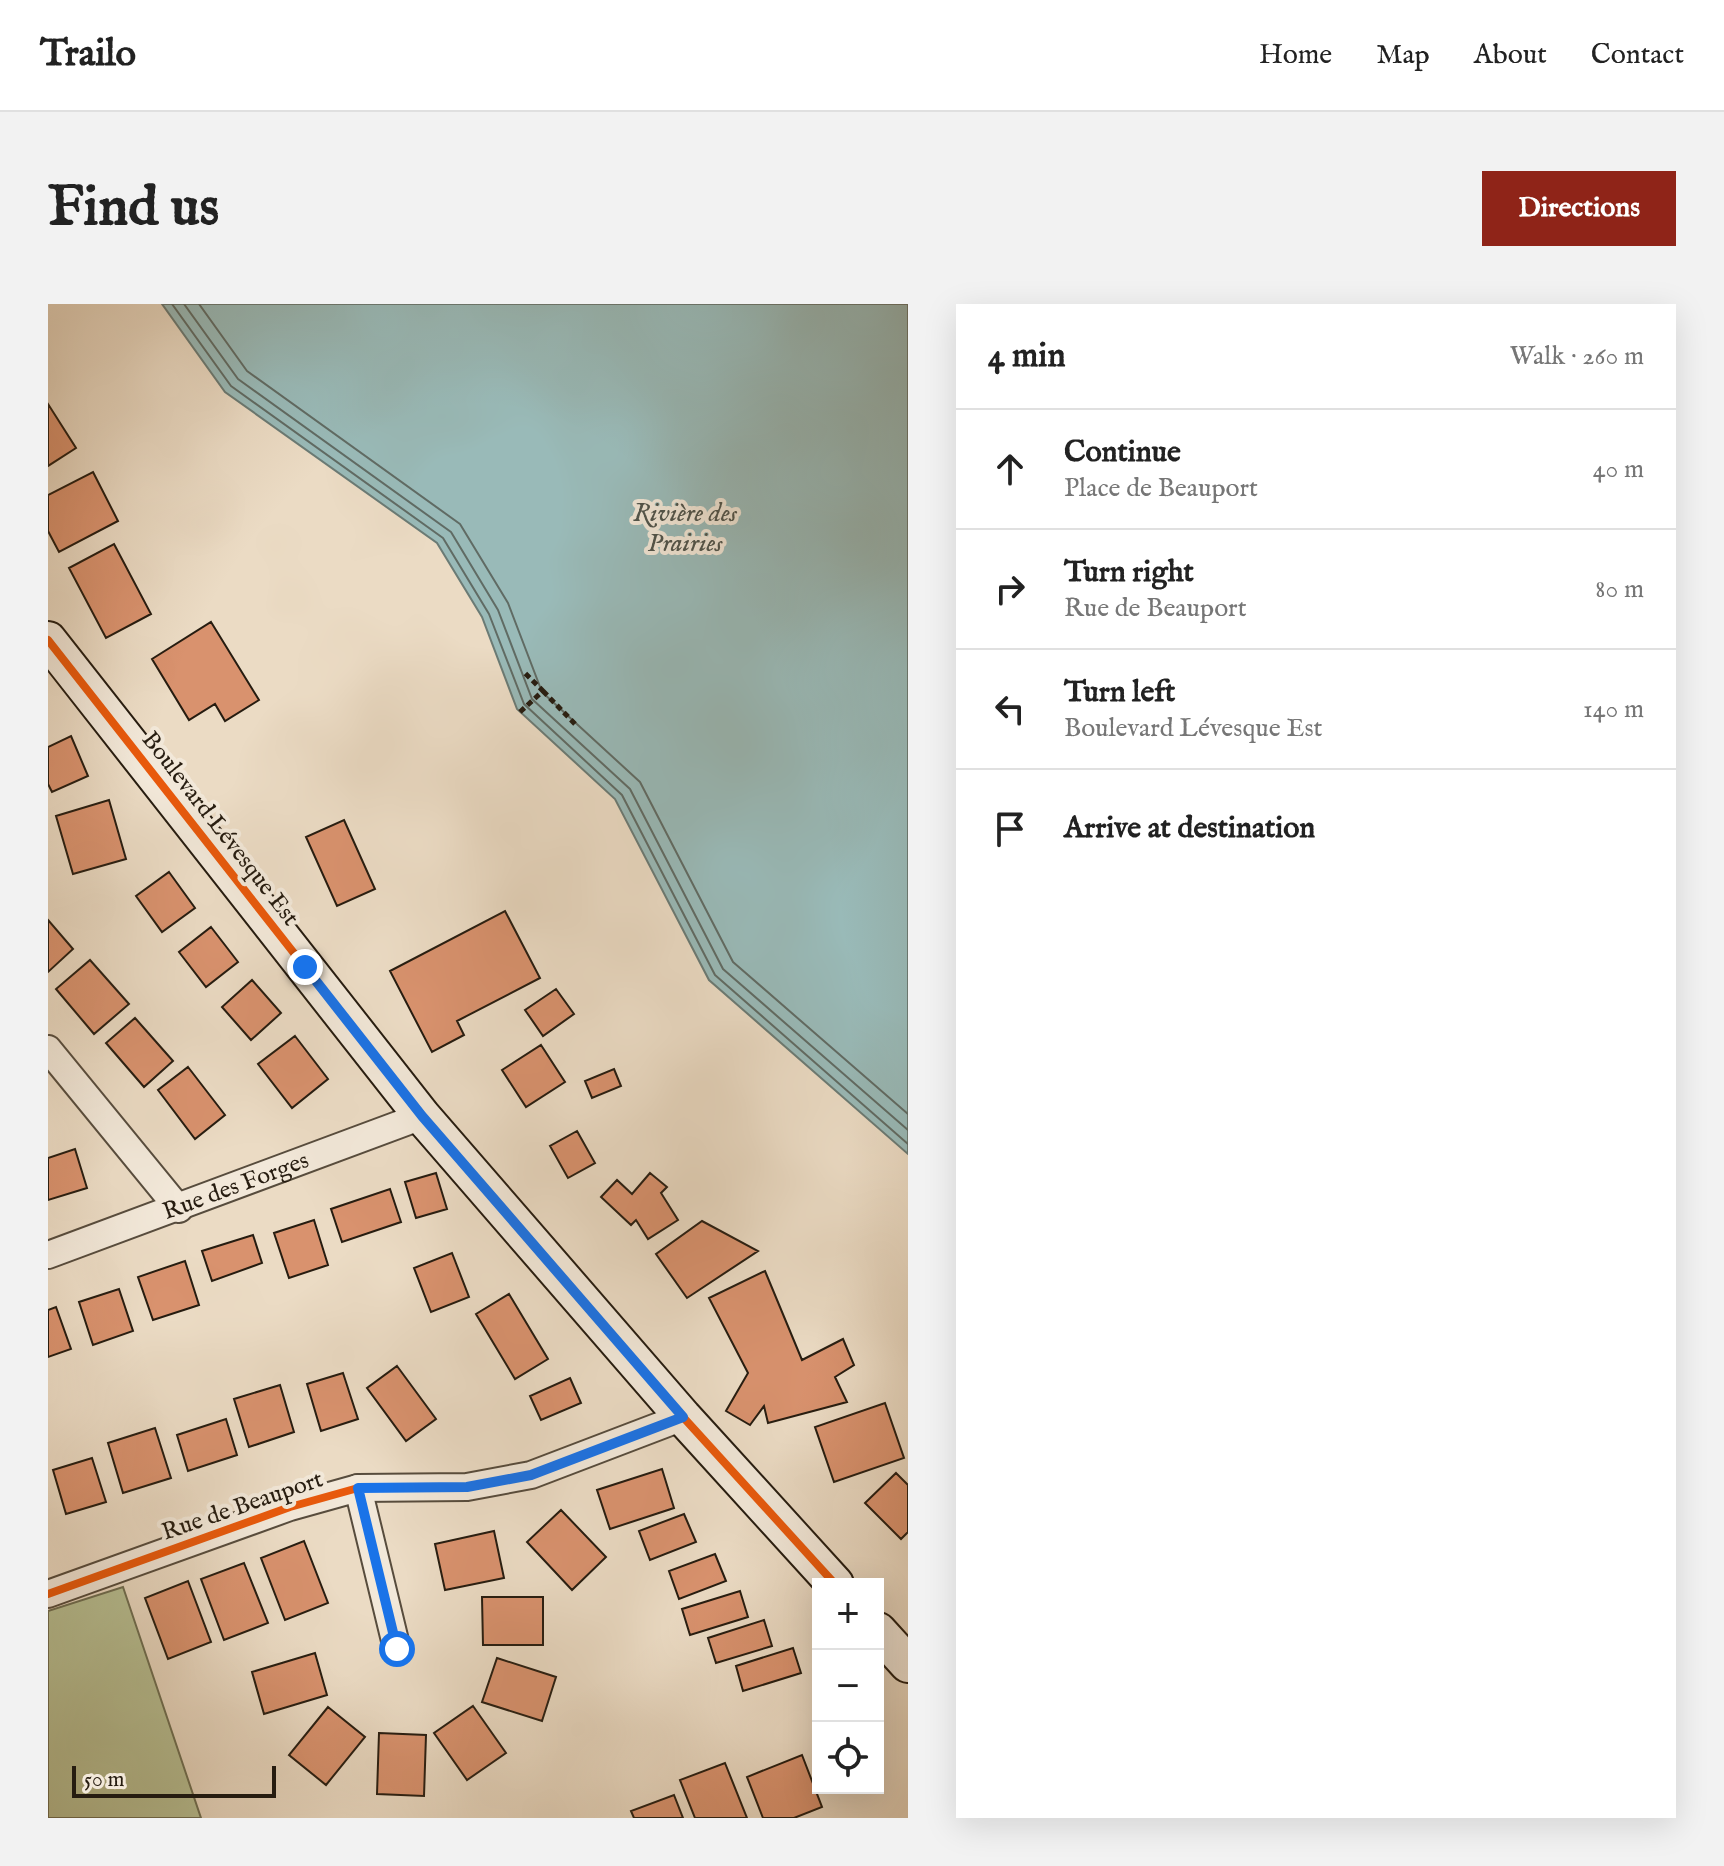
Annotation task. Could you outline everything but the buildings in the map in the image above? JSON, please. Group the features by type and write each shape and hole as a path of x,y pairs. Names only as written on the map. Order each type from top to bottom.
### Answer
{"street":[{"name":"Boulevard Lévesque Est","path":"48,640 422,1116 683,1417 830,1578"},
{"path":"48,1049 179,1209"},
{"name":"Rue des Forges","path":"48,1255 179,1209 422,1116"},
{"name":"Rue de Beauport","path":"48,1594 290,1507 358,1488 467,1487 531,1475 683,1417"},
{"path":"358,1488 397,1649"},
{"path":"884,1638 908,1664"}],"path":[{"path":"524,672 575,724"},
{"path":"520,712 543,691"}],"green space":[{"path":"123,1587 201,1818 48,1818 48,1611"}],"water":[{"name":"Rivière des Prairies","path":"162,304 908,304 908,1154 709,980 615,799 517,709 482,617 437,543 225,392"}],"cycle path":[{"path":"48,640 422,1116 683,1417 830,1578"},
{"path":"48,1594 290,1507 358,1488 467,1487 531,1475 683,1417"}],"route":[{"path":"305,967 422,1116 683,1417 531,1475 467,1487 358,1488 397,1649"}]}
